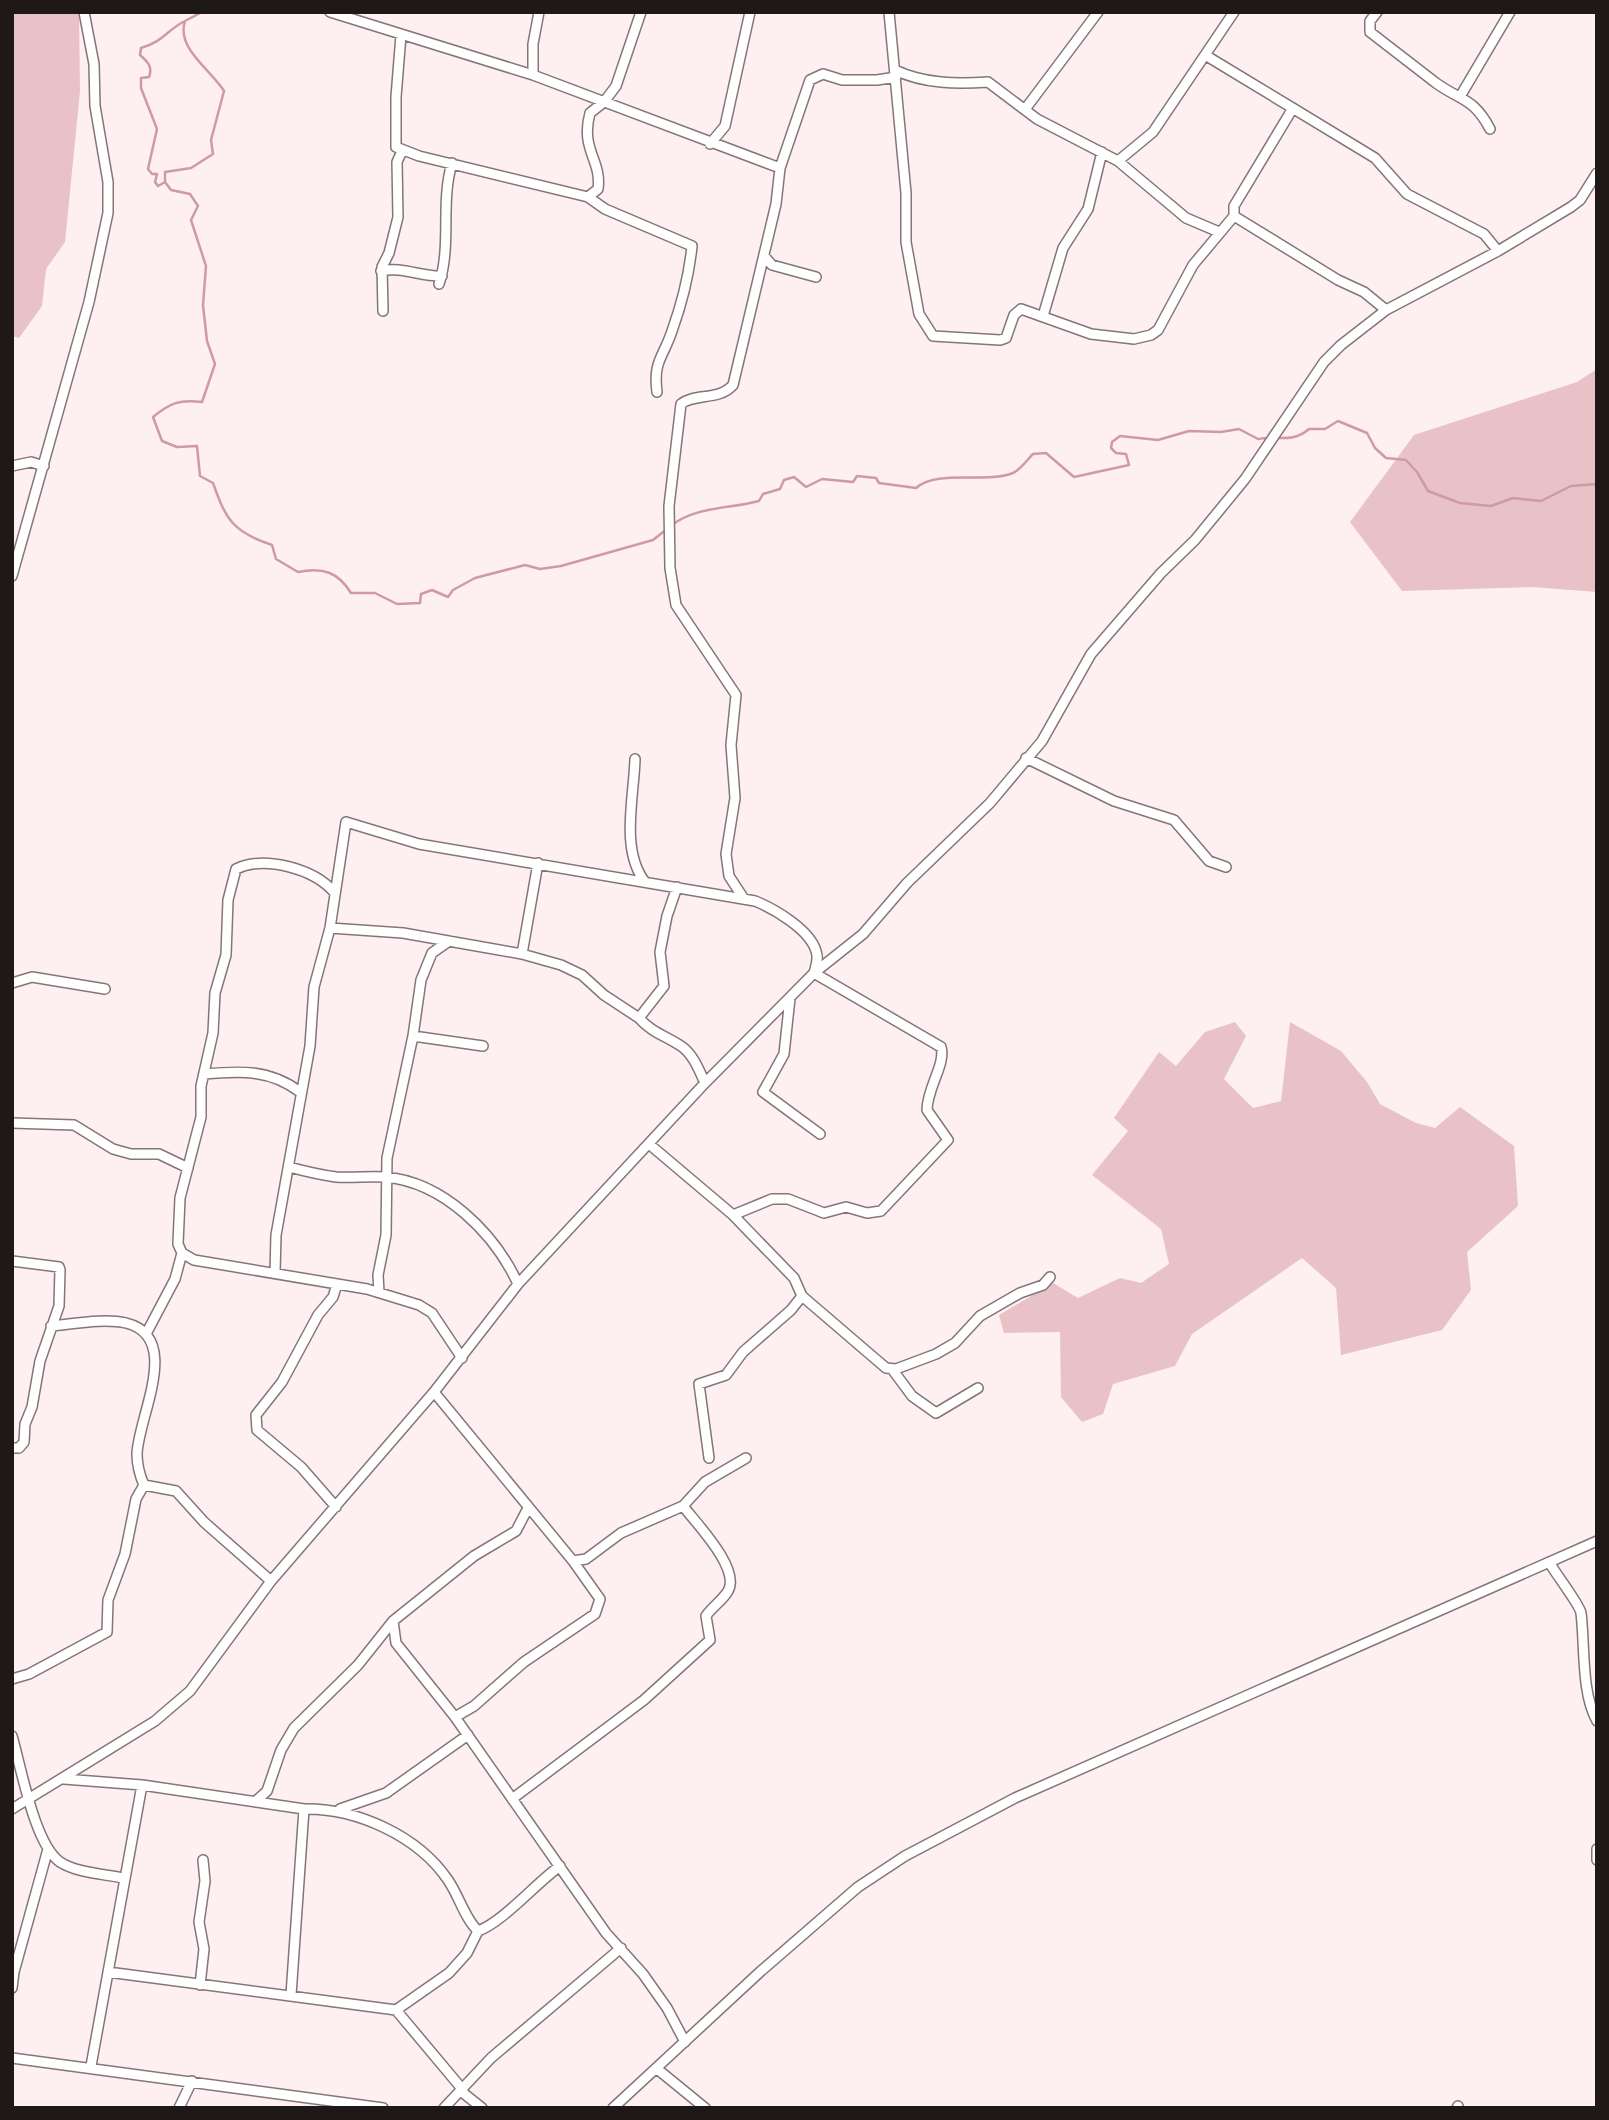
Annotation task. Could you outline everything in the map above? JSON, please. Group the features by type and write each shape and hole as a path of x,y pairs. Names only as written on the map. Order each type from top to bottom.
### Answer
{"street":[{"path":"12,576 89,302 108,213 108,181 95,106 94,64 84,12"},
{"path":"330,12 533,75 657,119 710,144 780,168"},
{"path":"533,75 533,44 539,12"},
{"path":"710,144 725,126 750,12"},
{"path":"889,12 906,193 906,242 919,314 928,331 940,338 1000,340 1010,332 1017,311 1021,309 1091,334 1134,339 1151,335 1158,330 1193,265 1234,216 1234,206 1293,108"},
{"path":"1026,108 1098,12"},
{"path":"1118,161 1153,132 1234,12"},
{"path":"1377,12 1370,21 1370,32 1440,86 1461,95 1483,115 1490,129"},
{"path":"1461,95 1510,12"},
{"path":"588,197 598,190 600,181 585,131 590,113 604,102 623,72 639,13"},
{"path":"401,35 394,143 402,151 588,197 605,209 692,246 688,281 671,335 654,371 657,392"},
{"path":"1205,55 1375,158 1407,194 1484,234 1498,251"},
{"path":"744,899 729,876 726,854 735,798 731,745 736,695 676,605 670,568 669,506 681,404 688,399 705,399 729,390 733,385 776,204 780,168 810,80 823,74 861,81 896,74 944,82 988,82 1045,124 1118,161 1176,212 1219,232"},
{"path":"383,311 382,271 398,217 397,162 402,151"},
{"path":"1043,316 1063,248 1088,209 1102,152"},
{"path":"382,271 401,270 440,280 447,252 446,184 452,163"},
{"path":"12,1809 155,1721 190,1691 271,1581 434,1392 518,1284 705,1083 814,973 863,934 907,883 990,803 1050,729 1080,668 1161,573 1195,540 1245,479 1324,362 1341,345 1386,310 1498,251 1580,200 1597,173"},
{"path":"1234,216 1338,281 1364,292 1386,310"},
{"path":"764,256 772,265 816,276"},
{"path":"12,466 31,463 44,466"},
{"path":"1026,758 1114,801 1174,820 1209,861 1226,867"},
{"path":"635,759 631,833 636,865 645,882"},
{"path":"275,1272 275,1245 310,1046 317,967 330,928 346,822 419,844 677,887 764,905 808,937 817,952 814,973"},
{"path":"334,892 322,878 312,873 256,862 236,869 228,900 226,955 215,993 215,1021 204,1074 201,1117 180,1198 178,1244 182,1253 194,1260 337,1283 379,1292 427,1309 462,1358"},
{"path":"522,954 538,863"},
{"path":"639,1018 664,986 660,952 667,916 677,887"},
{"path":"330,928 403,933 522,954 572,969 639,1018 647,1027 687,1052 705,1083"},
{"path":"379,1292 377,1275 385,1241 387,1157 426,963 438,947 449,941"},
{"path":"733,1215 763,1201 781,1199 824,1213 846,1207 874,1214 947,1140 927,1110 931,1083 943,1058 942,1046 814,973"},
{"path":"12,983 32,977 105,989"},
{"path":"790,998 784,1054 763,1093 820,1135"},
{"path":"413,1036 483,1046"},
{"path":"204,1074 254,1072 283,1080 300,1092"},
{"path":"12,1123 74,1125 113,1149 131,1154 159,1154 188,1168"},
{"path":"649,1144 733,1215 794,1278 802,1296 880,1364 892,1369 912,1396 936,1413 978,1388"},
{"path":"289,1167 334,1177 387,1177 438,1195 461,1211 498,1247 518,1284"},
{"path":"146,1334 175,1279 182,1253"},
{"path":"12,1261 59,1267 59,1306 40,1361 32,1407 24,1424 24,1442 19,1448 12,1448"},
{"path":"892,1369 951,1346 980,1316 1043,1285 1050,1277"},
{"path":"336,1507 301,1467 257,1430 255,1423 256,1415 282,1382 318,1315 333,1297 337,1283"},
{"path":"709,1458 699,1384 726,1375 738,1357 792,1310 802,1296"},
{"path":"12,1679 29,1674 107,1632 108,1600 125,1554 134,1504 144,1485 137,1453 156,1356 146,1334 135,1326 118,1322 51,1326"},
{"path":"434,1392 573,1561 600,1599 595,1614 524,1662 474,1706 455,1717"},
{"path":"573,1561 586,1559 611,1539 646,1520 683,1506 705,1482 746,1458"},
{"path":"144,1485 176,1491 204,1522 271,1581"},
{"path":"512,1799 644,1699 710,1640 706,1616 729,1591 730,1580 721,1555 683,1506"},
{"path":"257,1800 267,1791 281,1750 294,1728 358,1665 393,1620 474,1556 516,1531 528,1508"},
{"path":"613,2108 858,1887 952,1829 1597,1541"},
{"path":"1549,1562 1560,1582 1581,1609 1586,1670 1597,1721"},
{"path":"393,1620 396,1643 455,1717 606,1933 621,1948 667,2008 685,2042"},
{"path":"337,1810 386,1793 468,1735"},
{"path":"12,1736 30,1800 48,1849 61,1863 71,1867 123,1878"},
{"path":"64,1779 142,1785 304,1809 337,1810 388,1829 436,1864 478,1931"},
{"path":"91,2067 123,1878 142,1785"},
{"path":"291,1995 304,1809"},
{"path":"12,1988 48,1849"},
{"path":"1597,1849 1597,1860"},
{"path":"200,1985 204,1949 199,1922 205,1881 203,1860"},
{"path":"396,2010 449,1973 467,1953 478,1931 494,1924 530,1888 560,1866"},
{"path":"444,2108 491,2059 621,1948"},
{"path":"108,1972 396,2010 462,2091 482,2108"},
{"path":"12,2058 383,2108"},
{"path":"656,2068 705,2108"},
{"path":"179,2108 192,2081"}],"shaded area":[{"path":"12,12 79,12 80,91 65,242 46,269 42,306 19,338 12,336"},
{"path":"1597,369 1597,592 1532,587 1402,591 1350,522 1414,435 1577,382"},
{"path":"1235,1022 1246,1036 1224,1079 1253,1108 1281,1101 1290,1022 1341,1051 1367,1082 1380,1104 1416,1123 1435,1128 1460,1107 1514,1146 1518,1206 1467,1252 1471,1290 1442,1330 1341,1355 1336,1288 1302,1258 1192,1334 1175,1366 1113,1384 1103,1414 1082,1422 1061,1397 1060,1332 1004,1333 999,1315 1053,1283 1078,1298 1120,1278 1141,1283 1169,1264 1161,1229 1092,1175 1128,1131 1114,1118 1159,1052 1176,1066 1205,1032"}],"waterway":[{"path":"202,12 185,21 184,31 190,49 224,91 211,140 213,154 191,168 165,172 165,182 171,190 190,194 198,206 191,220 206,266 203,305 207,341 215,364 202,402 176,403 153,417 162,441 177,447 197,446 200,476 213,483 222,506 233,523 248,535 272,545 276,559 298,572 315,570 329,573 341,580 351,593 375,593 397,604 420,603 421,594 432,590 448,597 453,590 475,578 525,565 540,569 561,566 653,540 667,529"},
{"path":"165,182 158,186 155,182 157,174 152,174 148,169 157,129 141,88 141,78 149,77 150,67 140,55 141,48 155,42 183,22"},
{"path":"672,525 692,514 759,501 763,494 780,489 784,480 794,477 806,487 822,479 853,482 857,476 876,478 879,483 916,488 936,479 1002,476 1013,473 1033,454 1046,453 1074,477 1129,465 1126,454 1116,453 1111,448 1112,442 1120,436 1158,440 1189,431 1221,432 1239,429 1258,439 1284,438 1303,434 1309,429 1325,429 1338,421 1367,433 1375,448 1386,458 1406,460 1428,491 1460,503 1491,506 1513,498 1541,501 1571,486 1597,484"}]}
